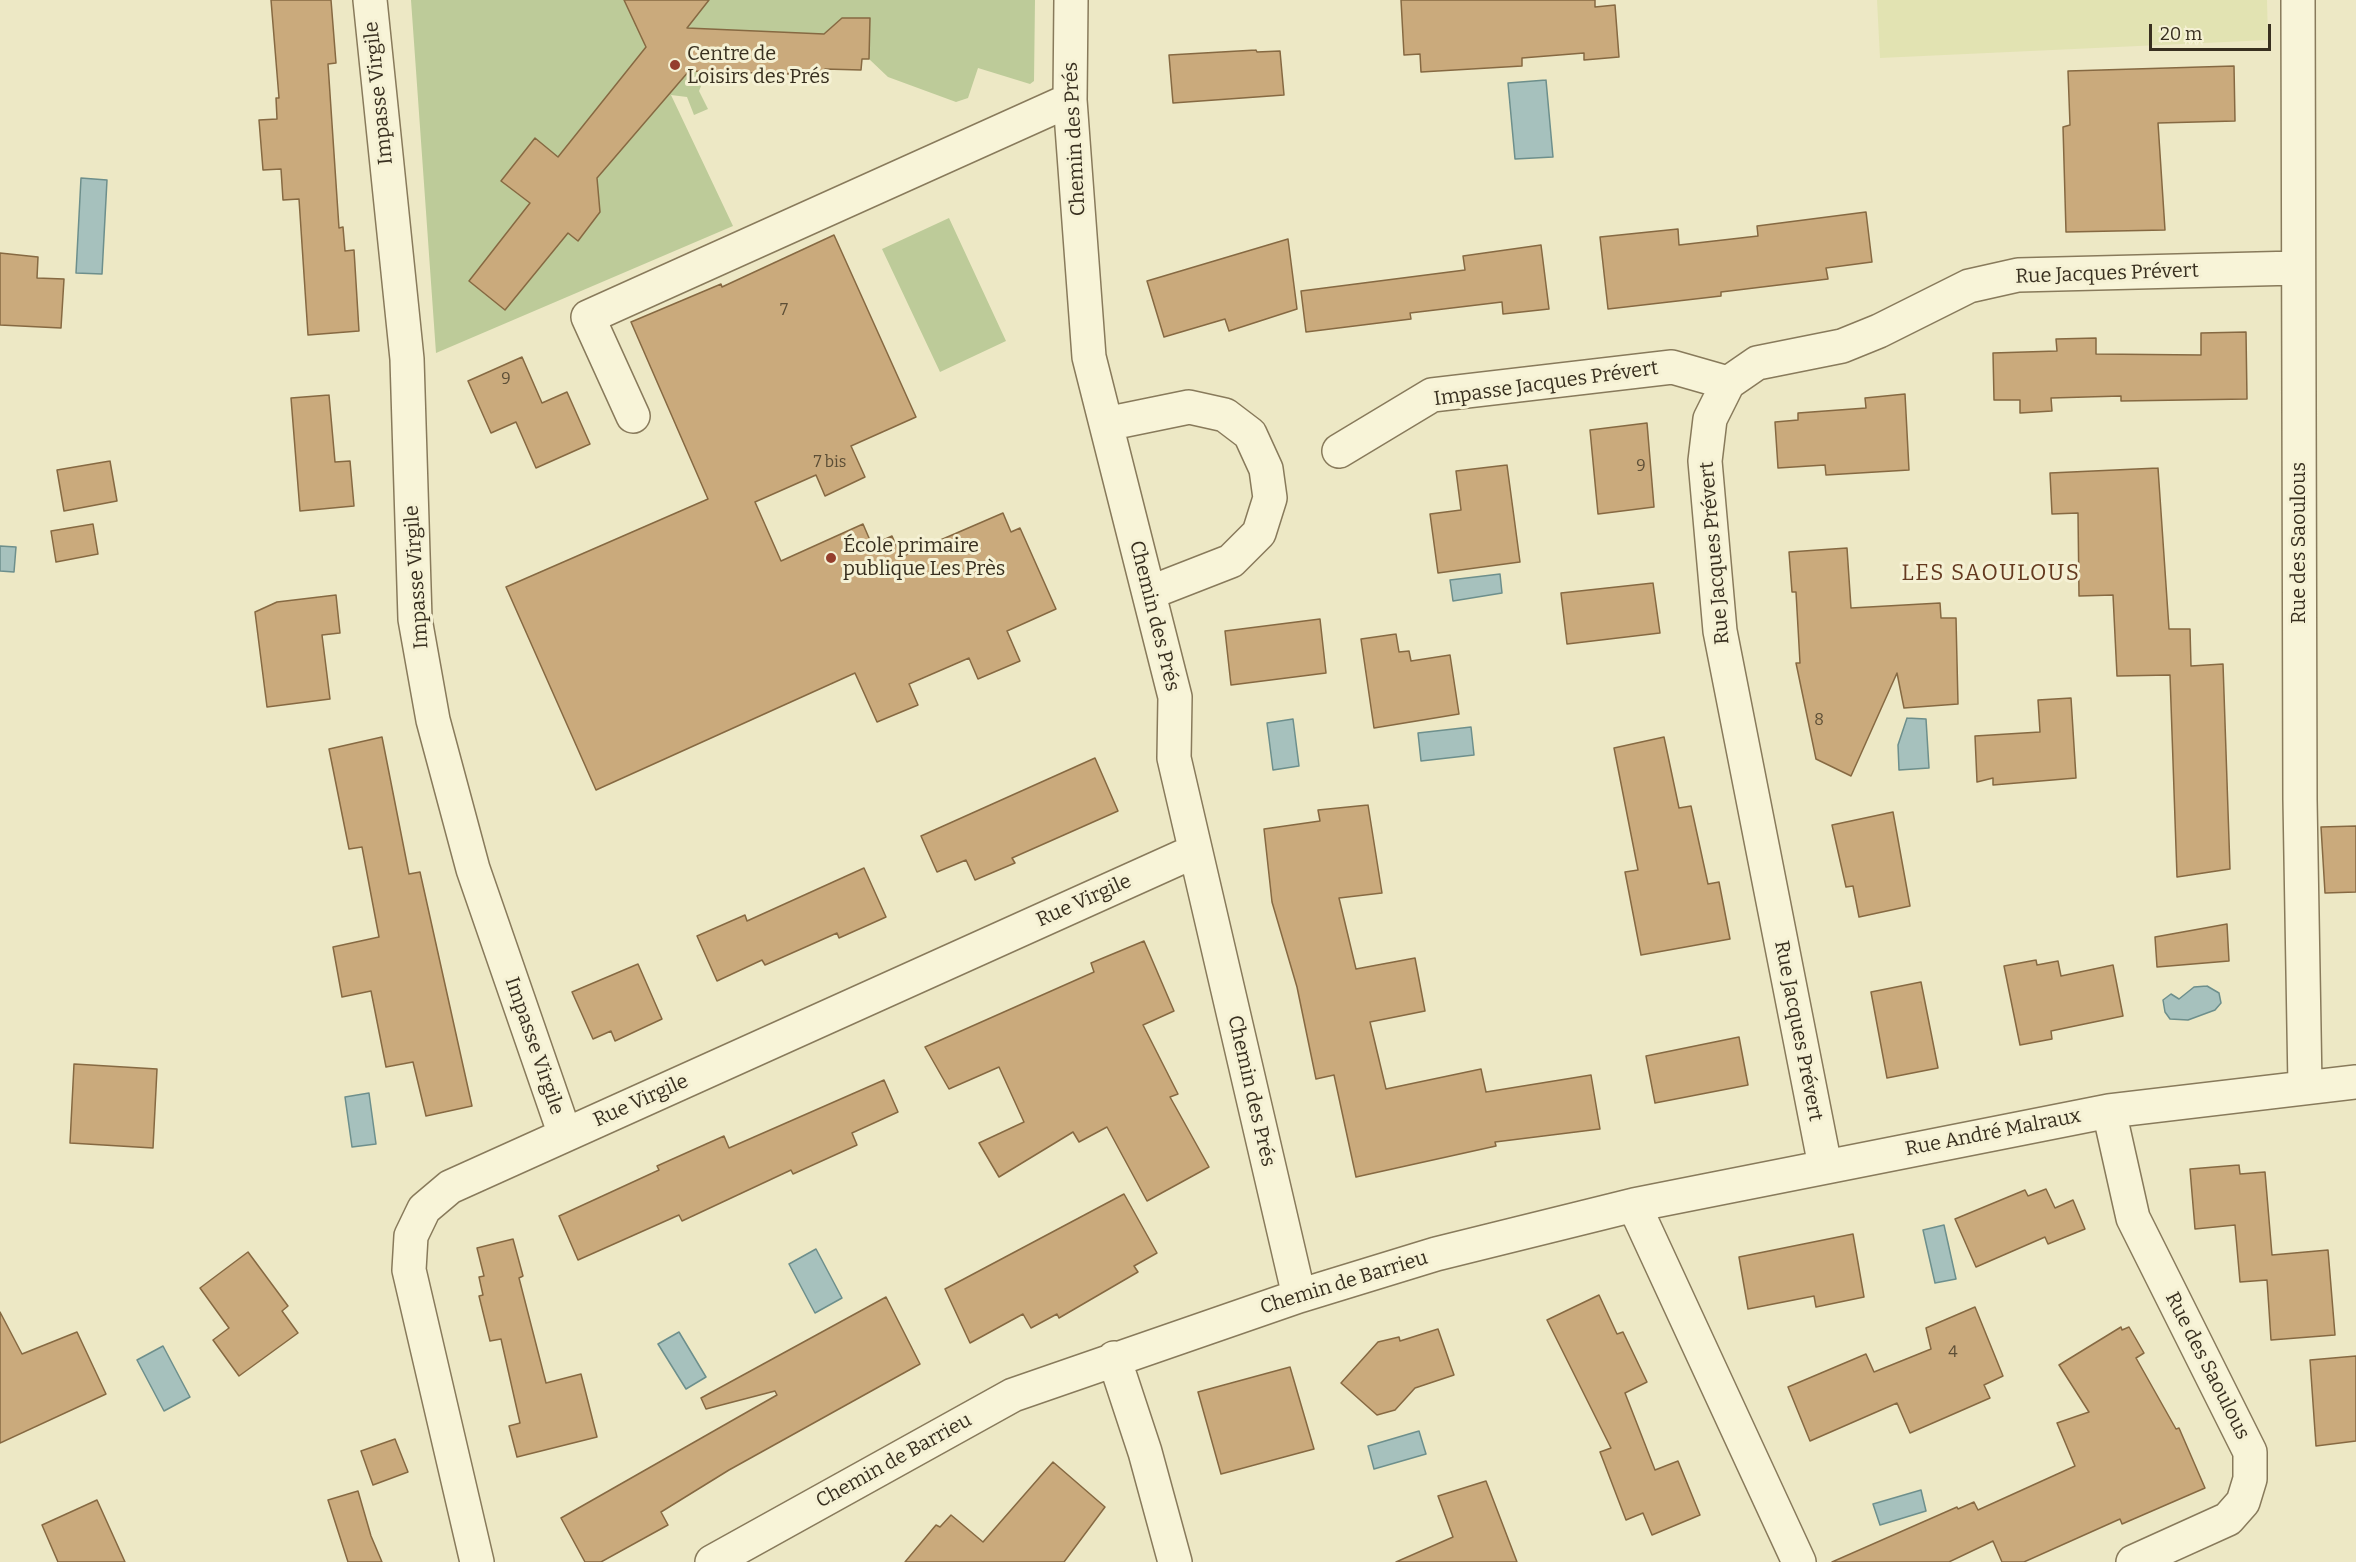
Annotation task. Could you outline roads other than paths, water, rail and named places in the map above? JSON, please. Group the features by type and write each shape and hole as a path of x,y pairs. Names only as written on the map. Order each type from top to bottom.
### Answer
{"street":[{"name":"Impasse Virgile","path":"370,0 407,359 415,619 432,720 473,869 565,1135"},
{"name":"Chemin des Prés","path":"1071,0 1070,100 1089,357 1175,697 1174,758 1299,1296"},
{"name":"Rue des Saoulous","path":"2298,0 2300,800 2305,1086"},
{"path":"633,416 588,317 1070,100"},
{"name":"Rue Jacques Prévert","path":"1825,1166 1720,631 1705,461 1710,419 1728,383 1757,363 1842,346 1879,331 1969,286 2018,275 2297,268"},
{"name":"Impasse Jacques Prévert","path":"1339,450 1432,395 1672,367 1728,383"},
{"path":"1106,424 1189,407 1225,415 1250,434 1266,469 1270,498 1259,533 1231,561 1149,593"},
{"name":"Rue Virgile","path":"477,1562 409,1270 411,1236 424,1209 450,1187 1195,851"},
{"name":"Rue André Malraux","path":"1634,1205 2109,1111 2305,1086 2356,1082"},
{"name":"Rue des Saoulous","path":"2109,1111 2133,1218 2250,1452 2250,1479 2243,1502 2228,1519 2133,1562"},
{"path":"1634,1205 1799,1562"},
{"name":"Chemin de Barrieu","path":"712,1562 1013,1395 1114,1358 1299,1296 1436,1254 1634,1205"},
{"path":"1114,1358 1145,1452 1175,1562"}],"water":[{"path":"1546,80 1553,157 1515,159 1508,83"},
{"path":"81,178 107,180 102,274 76,273"},
{"path":"0,546 16,547 14,572 0,571"},
{"path":"1500,574 1502,593 1453,601 1450,580"},
{"path":"1907,718 1926,719 1929,768 1899,770 1898,745"},
{"path":"1293,719 1299,766 1273,770 1267,723"},
{"path":"1471,727 1474,755 1421,761 1418,733"},
{"path":"2207,986 2219,993 2221,1003 2215,1010 2188,1020 2170,1019 2165,1012 2163,1000 2171,994 2179,999 2194,987"},
{"path":"369,1093 376,1144 352,1147 345,1097"},
{"path":"1944,1225 1956,1279 1935,1283 1923,1230"},
{"path":"816,1249 842,1298 815,1313 789,1264"},
{"path":"679,1332 706,1377 686,1389 658,1344"},
{"path":"163,1346 190,1397 164,1411 137,1360"},
{"path":"1419,1431 1426,1454 1374,1469 1368,1446"},
{"path":"1921,1490 1926,1511 1880,1525 1873,1504"}],"place":[{"name":"Centre de Loisirs des Prés","path":"675,65"},
{"name":"École primaire publique Les Près","path":"831,558"}],"district":[{"name":"LES SAOULOUS","path":"1991,574"}]}
